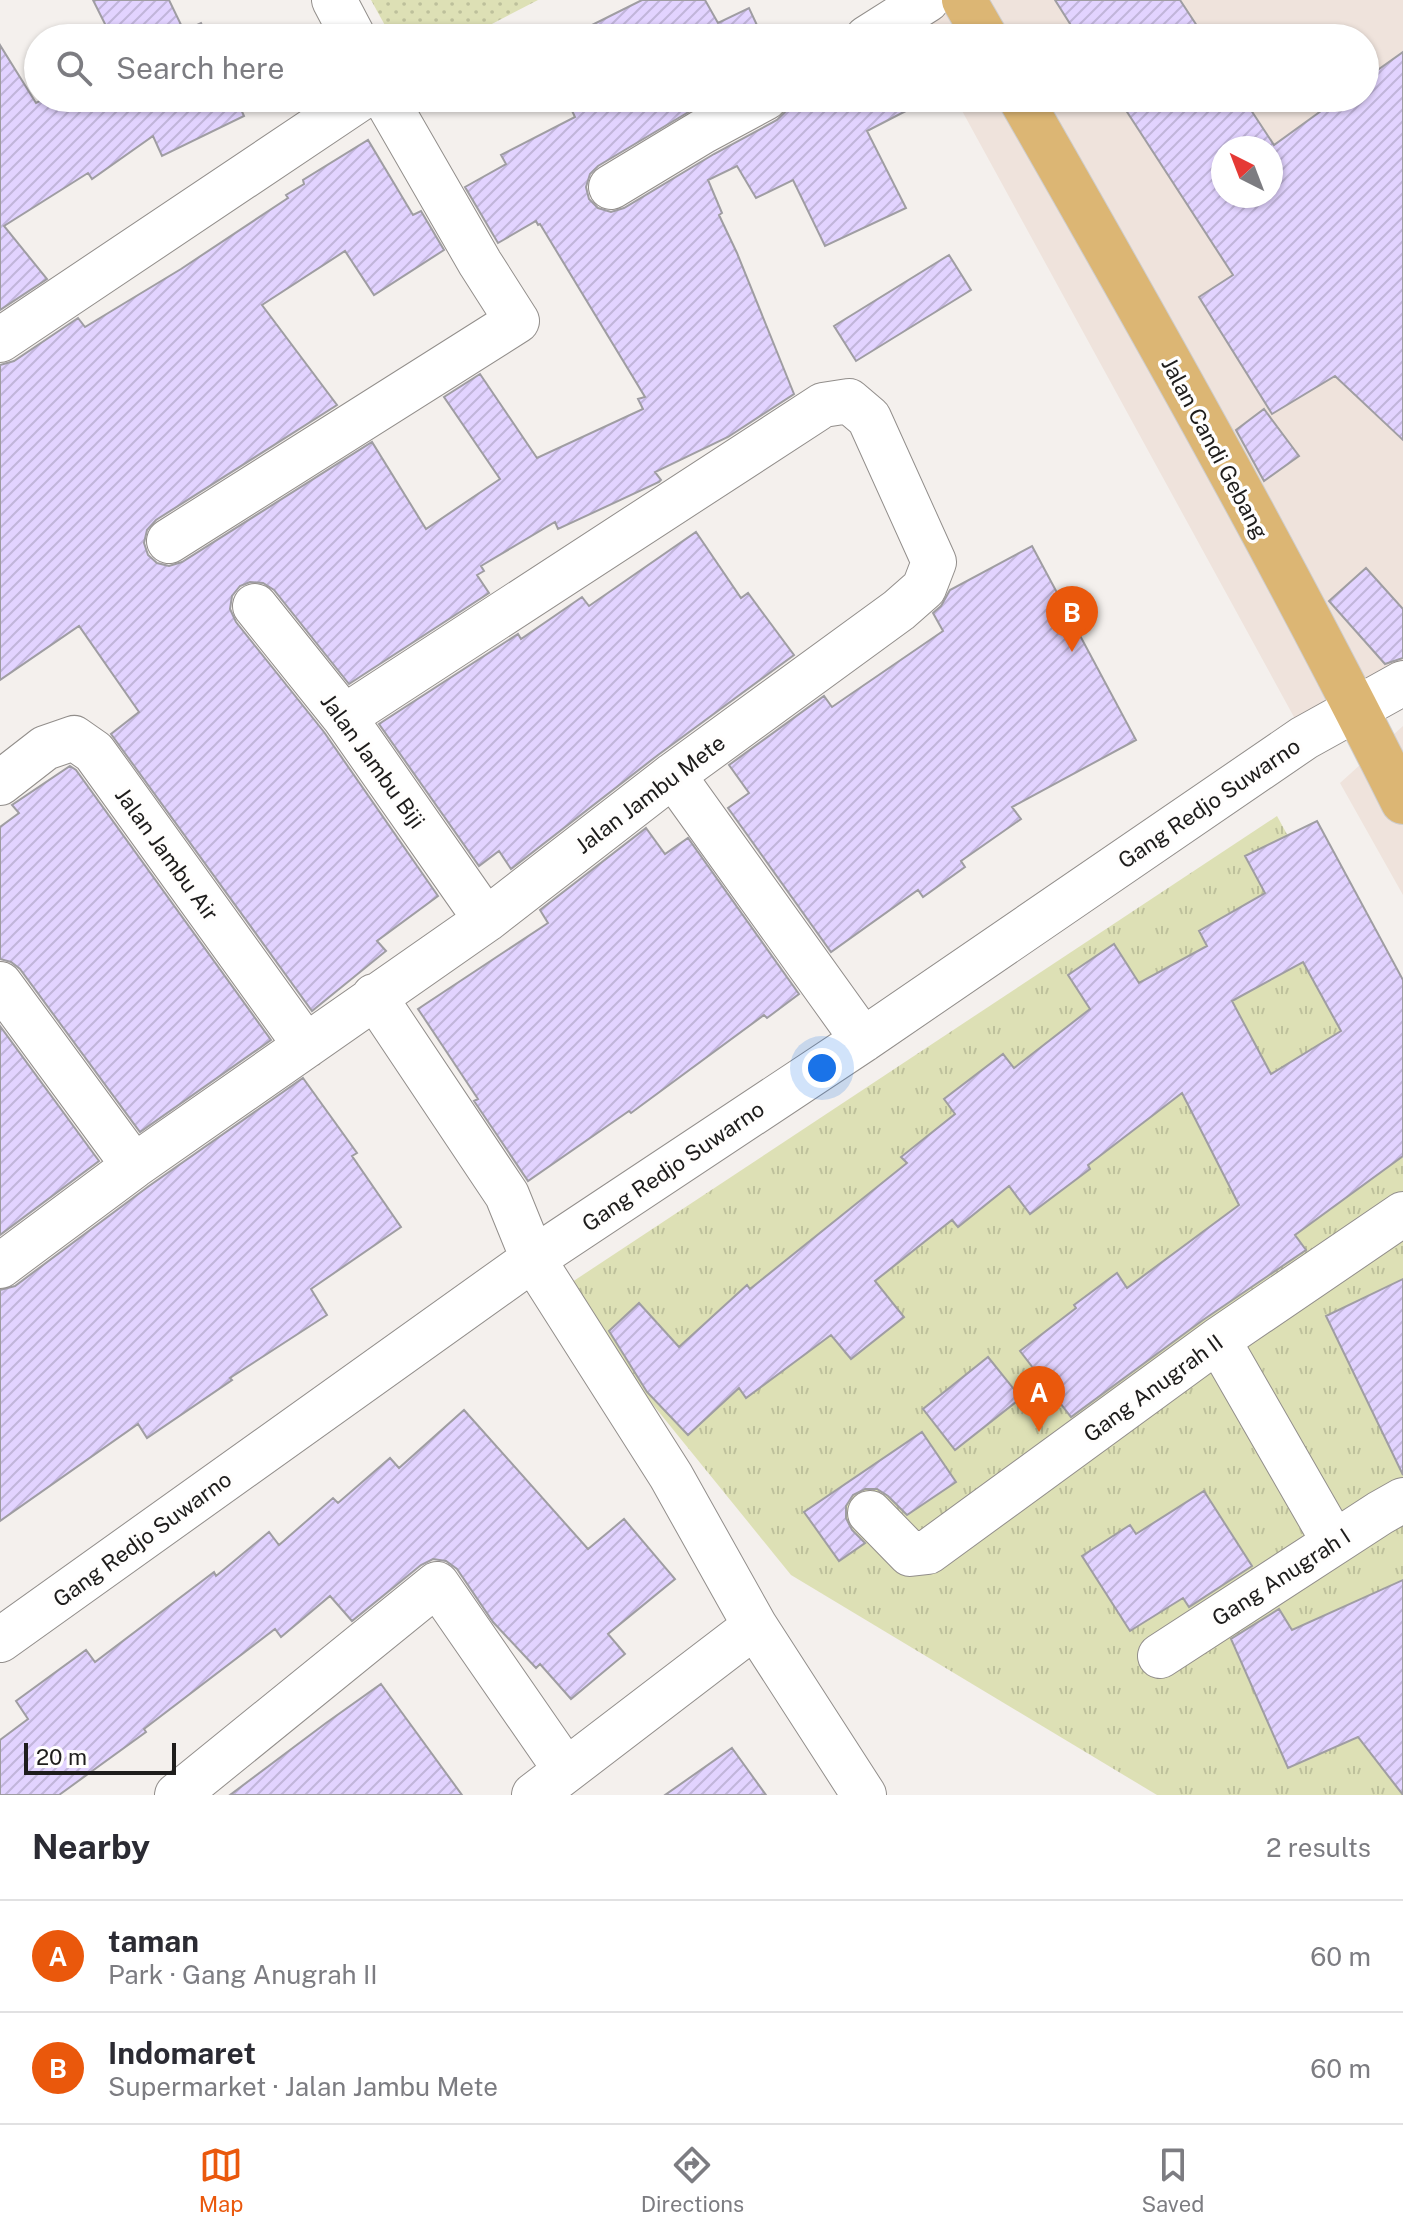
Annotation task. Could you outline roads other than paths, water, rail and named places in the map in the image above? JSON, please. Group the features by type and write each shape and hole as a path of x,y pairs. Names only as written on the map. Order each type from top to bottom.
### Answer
{"main road":[{"name":"Jalan Candi Gebang","path":"1028,112 1140,309 1357,709 1403,802"}],"street":[{"path":"334,0 347,24"},
{"path":"911,24 962,8"},
{"path":"0,340 340,112"},
{"path":"169,541 517,321 393,112"},
{"path":"611,187 739,112"},
{"name":"Jalan Jambu Mete","path":"0,1266 134,1166 486,920 673,775 899,610 924,588 934,562 869,418 849,401 823,405 344,717"},
{"name":"Jalan Jambu Biji","path":"255,606 344,717 486,920"},
{"name":"Gang Redjo Suwarno","path":"0,1640 533,1259 863,1040 1304,738 1403,683"},
{"name":"Jalan Jambu Air","path":"0,783 45,748 74,738 94,752 306,1046"},
{"path":"673,775 863,1040"},
{"path":"0,984 134,1166"},
{"path":"374,996 507,1195 533,1259 671,1476 755,1626 864,1795"},
{"name":"Gang Anugrah II","path":"870,1513 910,1554 928,1552 1218,1340 1403,1214"},
{"path":"1218,1340 1334,1542"},
{"name":"Gang Anugrah I","path":"1160,1656 1403,1500"},
{"path":"177,1795 437,1584 549,1782 755,1626"}],"place":[{"name":"Indomaret","path":"1072,652"},
{"name":"taman","path":"1039,1432"}]}
